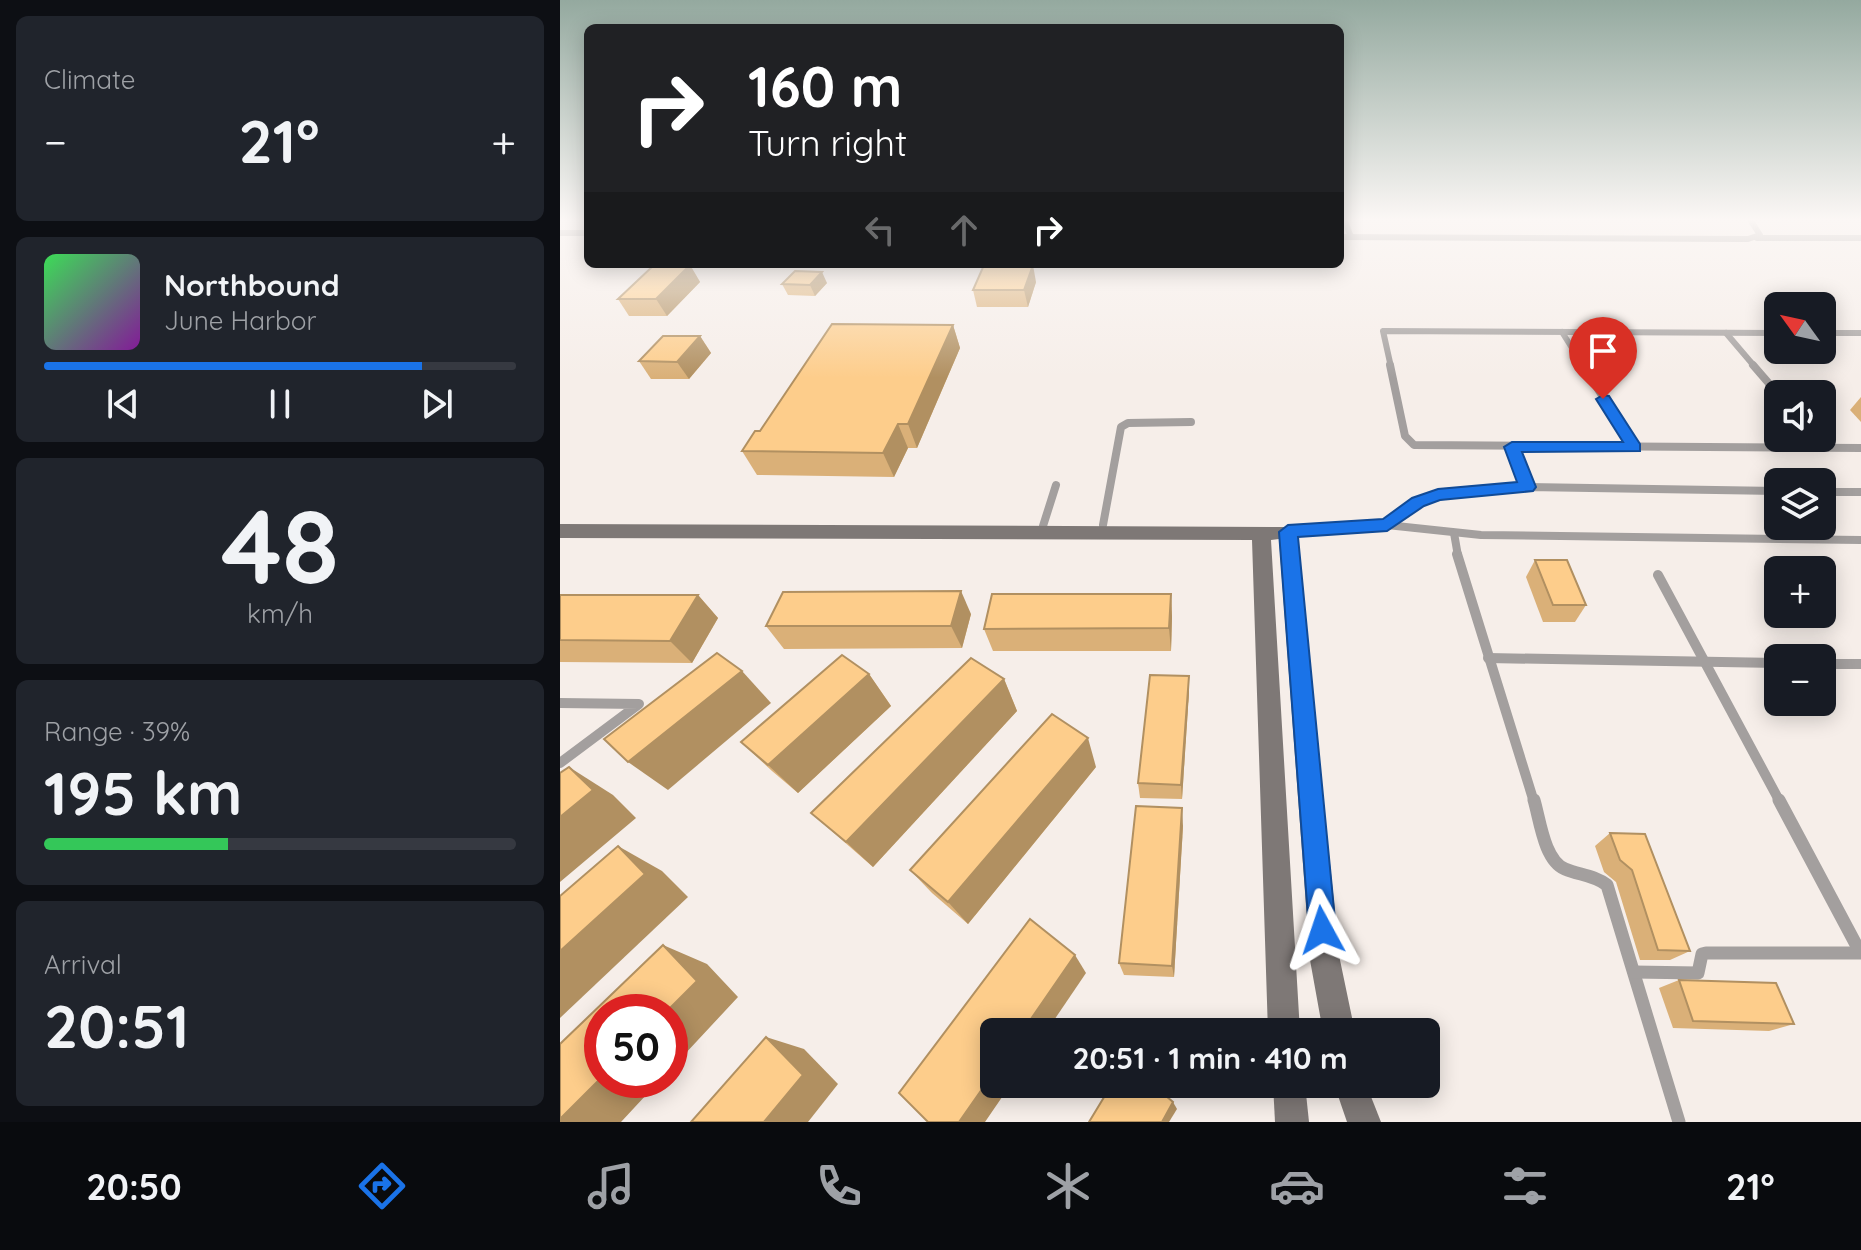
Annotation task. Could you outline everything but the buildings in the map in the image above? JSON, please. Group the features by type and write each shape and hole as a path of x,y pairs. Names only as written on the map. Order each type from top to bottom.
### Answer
{"main road":[{"path":"560,522 1238,525 1261,532"},
{"path":"560,531 1288,532 1325,960 1336,1018"},
{"path":"1261,532 1283,1018"},
{"path":"1290,1098 1292,1122"},
{"path":"1355,1098 1364,1122"}],"lane":[{"path":"1764,333 1383,331 1409,443 1512,447 1764,448"},
{"path":"1562,332 1634,447"},
{"path":"1726,333 1766,380"},
{"path":"1836,333 1861,333"},
{"path":"1103,525 1121,427 1128,423 1191,422"},
{"path":"1512,447 1528,487"},
{"path":"1836,448 1861,448"},
{"path":"1043,526 1056,485"},
{"path":"1387,525 1418,502 1438,495 1528,487 1764,491"},
{"path":"1836,492 1861,492"},
{"path":"1288,532 1387,525 1454,533 1861,540"},
{"path":"1454,533 1459,564 1553,861 1568,872 1598,878 1607,885 1679,1122"},
{"path":"1634,972 1698,973 1702,954 1706,953 1860,952 1658,575"},
{"path":"1488,658 1764,663"},
{"path":"1836,664 1861,664"},
{"path":"560,703 639,704 560,763"}],"route":[{"path":"1322,930 1288,532 1387,525 1418,502 1438,495 1467,490 1528,487 1512,447 1634,447 1603,399"}]}
